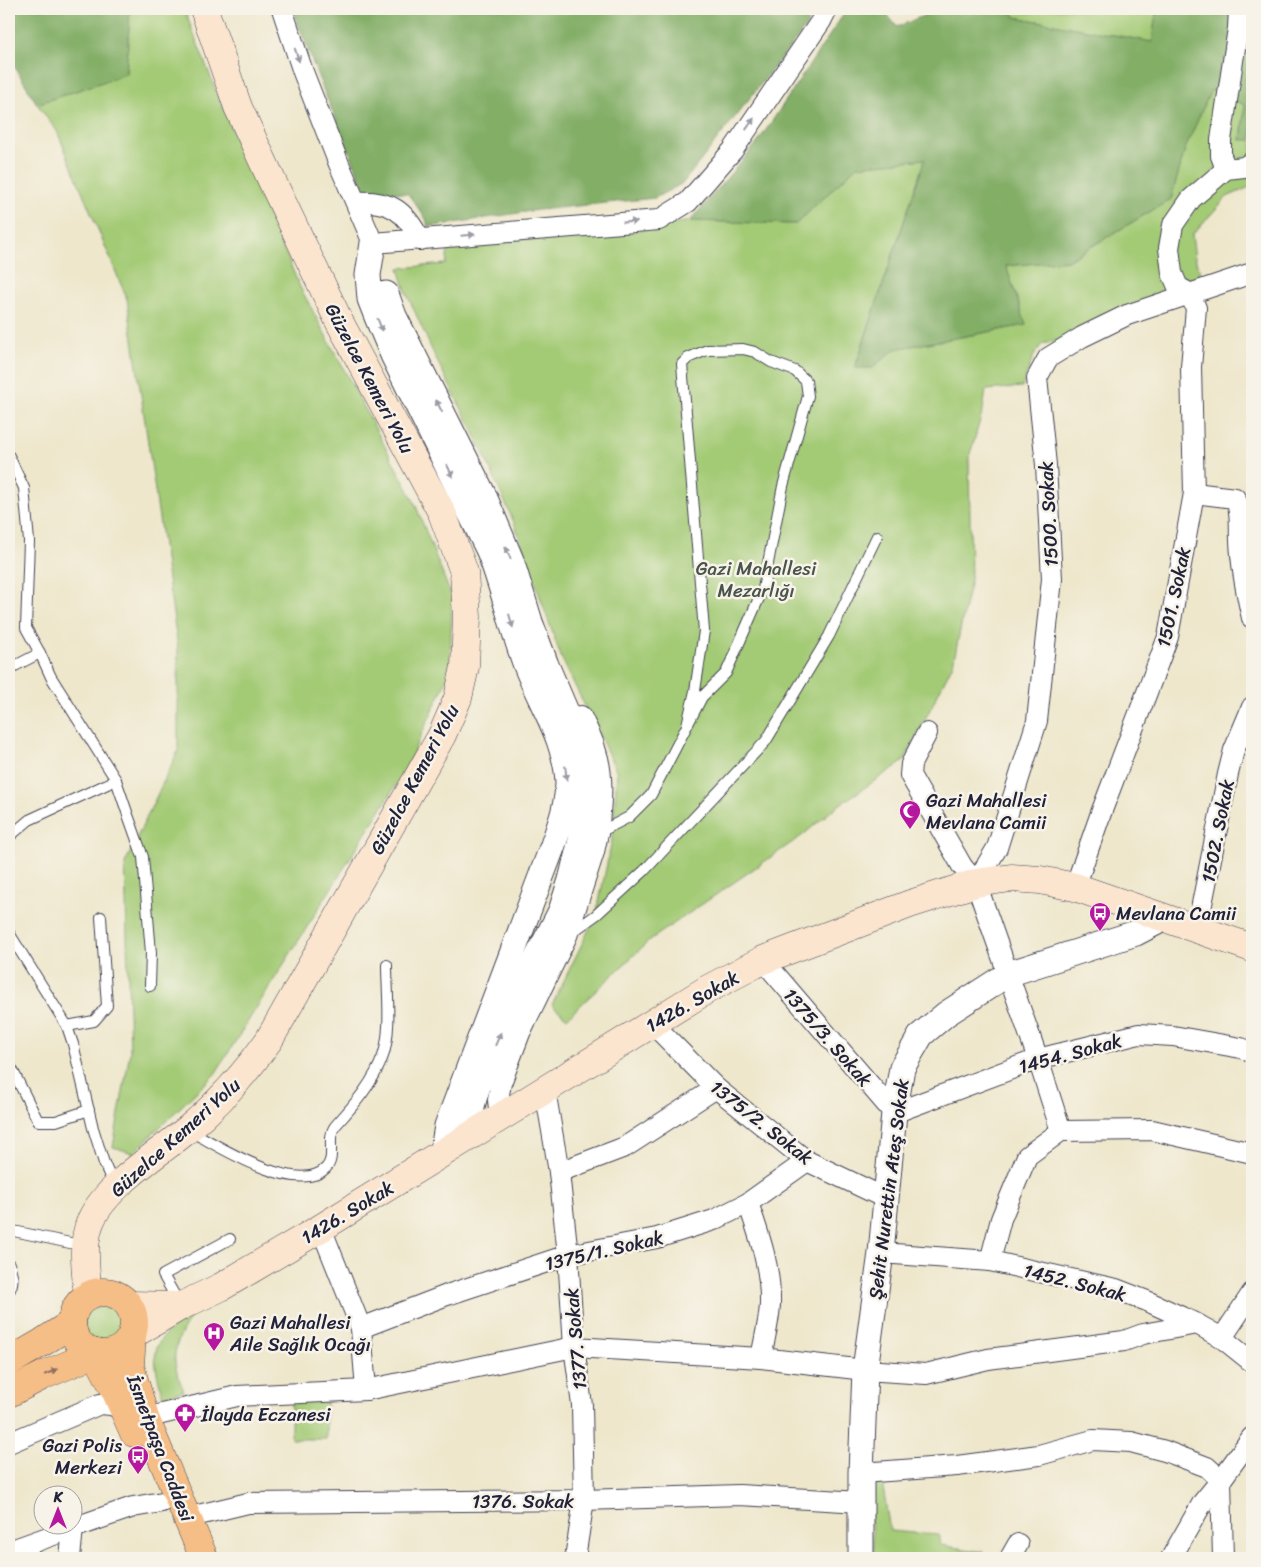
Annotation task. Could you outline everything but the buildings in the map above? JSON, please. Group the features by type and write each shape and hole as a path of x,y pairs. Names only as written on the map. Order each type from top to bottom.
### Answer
{"main road":[{"name":"Güzelce Kemeri Yolu","path":"88,1296 85,1246 91,1221 115,1188 222,1099 246,1072 269,1040 442,735 458,698 466,667 467,617 464,572 442,513 340,321 283,205 238,107 204,9"},
{"name":"1426. Sokak","path":"132,1335 180,1306 221,1287 322,1228 708,989 762,960 910,904 976,883 1011,878 1040,880 1075,887 1163,919 1252,948"},
{"path":"93,1293 113,1293 129,1305 134,1325 132,1335 117,1351 106,1354 96,1353 86,1349 78,1342 73,1333 72,1323 77,1304 88,1296 93,1293"},
{"path":"129,1305 180,1306"},
{"path":"9,1362 72,1323"},
{"name":"İsmetpaşa Caddesi","path":"132,1335 130,1366 135,1414 162,1502 185,1558"},
{"path":"9,1393 42,1376 96,1353"},
{"name":"İsmetpaşa Caddesi","path":"96,1353 135,1414 204,1558"}],"street":[{"path":"282,9 307,82 373,243 385,292 394,316 484,496 511,560 530,622 546,665 585,756 589,836 594,852 566,936 520,1032 501,1083 498,1100 500,1118"},
{"path":"373,243 659,220 688,202 732,150 822,20 827,9"},
{"path":"1226,169 1222,156 1221,140 1238,28 1239,9"},
{"path":"1189,293 1178,288 1172,273 1169,248 1173,224 1191,199 1226,169 1244,167 1252,162"},
{"path":"356,202 388,205 404,214 420,240"},
{"path":"373,243 368,275 370,299 385,339 489,551 500,580 524,663 560,745 568,782 566,802 553,845 447,1126 444,1144 447,1152"},
{"name":"1500. Sokak","path":"976,883 997,848 1037,721 1052,579 1046,465 1037,378 1048,358 1082,337 1127,315 1252,273"},
{"name":"1501. Sokak","path":"1075,887 1168,637 1194,493 1191,367 1196,308 1189,293"},
{"path":"1194,493 1235,498 1238,504 1245,586 1252,618"},
{"name":"1502. Sokak","path":"1197,929 1230,766 1234,750 1252,707"},
{"path":"927,733 911,764 910,775 962,866 976,883 1062,1132"},
{"path":"553,845 589,836"},
{"path":"472,1135 472,1106 478,1085 509,1013 561,911 589,836"},
{"name":"Şehit Nurettin Ateş Sokak","path":"861,1558 861,1473 866,1370 887,1199 894,1113 902,1068 921,1035 946,1014 1008,974 1136,933 1163,919"},
{"name":"1375/3. Sokak","path":"762,960 894,1113"},
{"name":"1375/2. Sokak","path":"652,1023 716,1088 807,1161 887,1199"},
{"name":"1454. Sokak","path":"894,1113 1038,1059 1139,1034 1173,1036 1240,1048 1252,1052"},
{"path":"559,1172 625,1147 716,1088"},
{"name":"1377. Sokak","path":"545,1090 559,1172 568,1255 574,1347 582,1405 584,1500 575,1558"},
{"path":"990,1262 1001,1219 1027,1156 1062,1132 1152,1130 1252,1153"},
{"name":"1375/1. Sokak","path":"362,1328 447,1295 568,1255 657,1238 714,1220 748,1203 807,1161"},
{"path":"748,1203 764,1249 769,1277 770,1306 762,1358"},
{"path":"322,1228 362,1328 366,1390"},
{"name":"1452. Sokak","path":"881,1253 990,1262 1116,1290 1147,1301 1197,1324 1222,1338 1252,1362"},
{"path":"1222,1338 1252,1293"},
{"path":"1143,1334 1147,1315 1147,1301"},
{"path":"9,1443 100,1404 111,1404 135,1414 237,1396 366,1390 574,1347 762,1358 866,1370 926,1374 988,1359 1124,1341 1143,1334 1197,1324"},
{"path":"1170,1558 1203,1502 1222,1480 1252,1437"},
{"path":"861,1473 957,1466 1039,1455 1093,1440 1131,1442 1165,1451 1206,1467 1222,1480"},
{"path":"1222,1480 1223,1558"},
{"name":"1376. Sokak","path":"186,1518 248,1503 584,1500 739,1495 861,1502"},
{"path":"82,1525 133,1506 162,1502"},
{"path":"9,1551 56,1534"},
{"path":"70,1558 72,1534"}],"lane":[{"path":"589,836 629,817 651,795 702,697 726,673 763,589 783,486 808,396 806,381 795,371 771,362 755,352 744,349 707,350 688,358 682,364 704,631 695,691 687,725"},
{"path":"9,456 24,488 29,541 26,628 51,677 116,780 143,856 151,953 150,986"},
{"path":"566,936 596,915 644,871 766,741 829,636 877,536"},
{"path":"9,669 40,653"},
{"path":"9,837 29,820 116,780"},
{"path":"67,1026 94,1021 107,1006 101,917"},
{"path":"9,933 67,1026 88,1110 104,1162 115,1188"},
{"path":"188,1129 232,1154 276,1173 299,1176 313,1175 325,1170 331,1161 331,1142 334,1128 371,1081 384,1056 388,1032 387,965"},
{"path":"9,1070 12,1069 38,1121 56,1121 88,1110"},
{"path":"9,1230 85,1246"},
{"path":"180,1306 162,1275 230,1239"},
{"path":"9,1264 13,1276 9,1291"}],"green space":[{"path":"9,9 130,9 126,74 37,104 9,57"},
{"path":"130,9 184,9 226,116 300,287 414,501 452,598 450,673 404,772 215,1074 133,1153 113,1147 130,1052 125,863 178,751 178,648 127,299 57,131 37,104 126,74"},
{"path":"295,9 815,9 805,28 683,183 655,198 538,210 428,227 426,219 408,194 365,189 321,84 295,16"},
{"path":"847,9 883,9 897,27 939,9 1010,9 1015,17 1152,42 1156,13 1154,9 1252,9 1251,140 1241,140 1245,105 1211,90 1185,149 1171,199 1069,260 1006,266 1026,325 895,349 872,368 855,368 925,159 857,166 796,224 690,221 758,142"},
{"path":"1010,9 1154,9 1156,13 1152,42 1015,17"},
{"name":"Gazi Mahallesi Mezarlığı","path":"1211,90 1245,105 1241,139 1250,140 1252,135 1252,186 1227,197 1192,235 1195,258 1203,281 1058,341 1042,344 1034,355 1022,387 986,390 983,410 969,458 971,579 953,664 904,761 836,807 803,835 650,940 567,1018 552,1005 596,915 612,840 617,772 561,657 515,525 478,441 436,359 406,292 399,268 446,264 449,243 629,232 690,221 796,224 857,166 925,159 855,367 872,368 895,349 1026,325 1006,266 1069,260 1171,199 1185,149"},
{"path":"102,1306 116,1311 121,1325 116,1339 102,1344 88,1339 83,1325 88,1311"},
{"path":"192,1315 181,1335 175,1352 176,1369 184,1391 163,1397 156,1369 156,1349 167,1332"},
{"path":"291,1399 326,1400 326,1439 291,1439"},
{"path":"882,1481 890,1531 939,1535 940,1545 984,1552 983,1558 874,1558 868,1484"}],"place":[{"name":"Gazi Mahallesi Mevlana Camii","path":"910,830"},
{"name":"Mevlana Camii","path":"1100,932"},
{"name":"Gazi Mahallesi Aile Sağlık Ocağı","path":"214,1352"},
{"name":"İlayda Eczanesi","path":"185,1433"},
{"name":"Gazi Polis Merkezi","path":"138,1475"}]}
